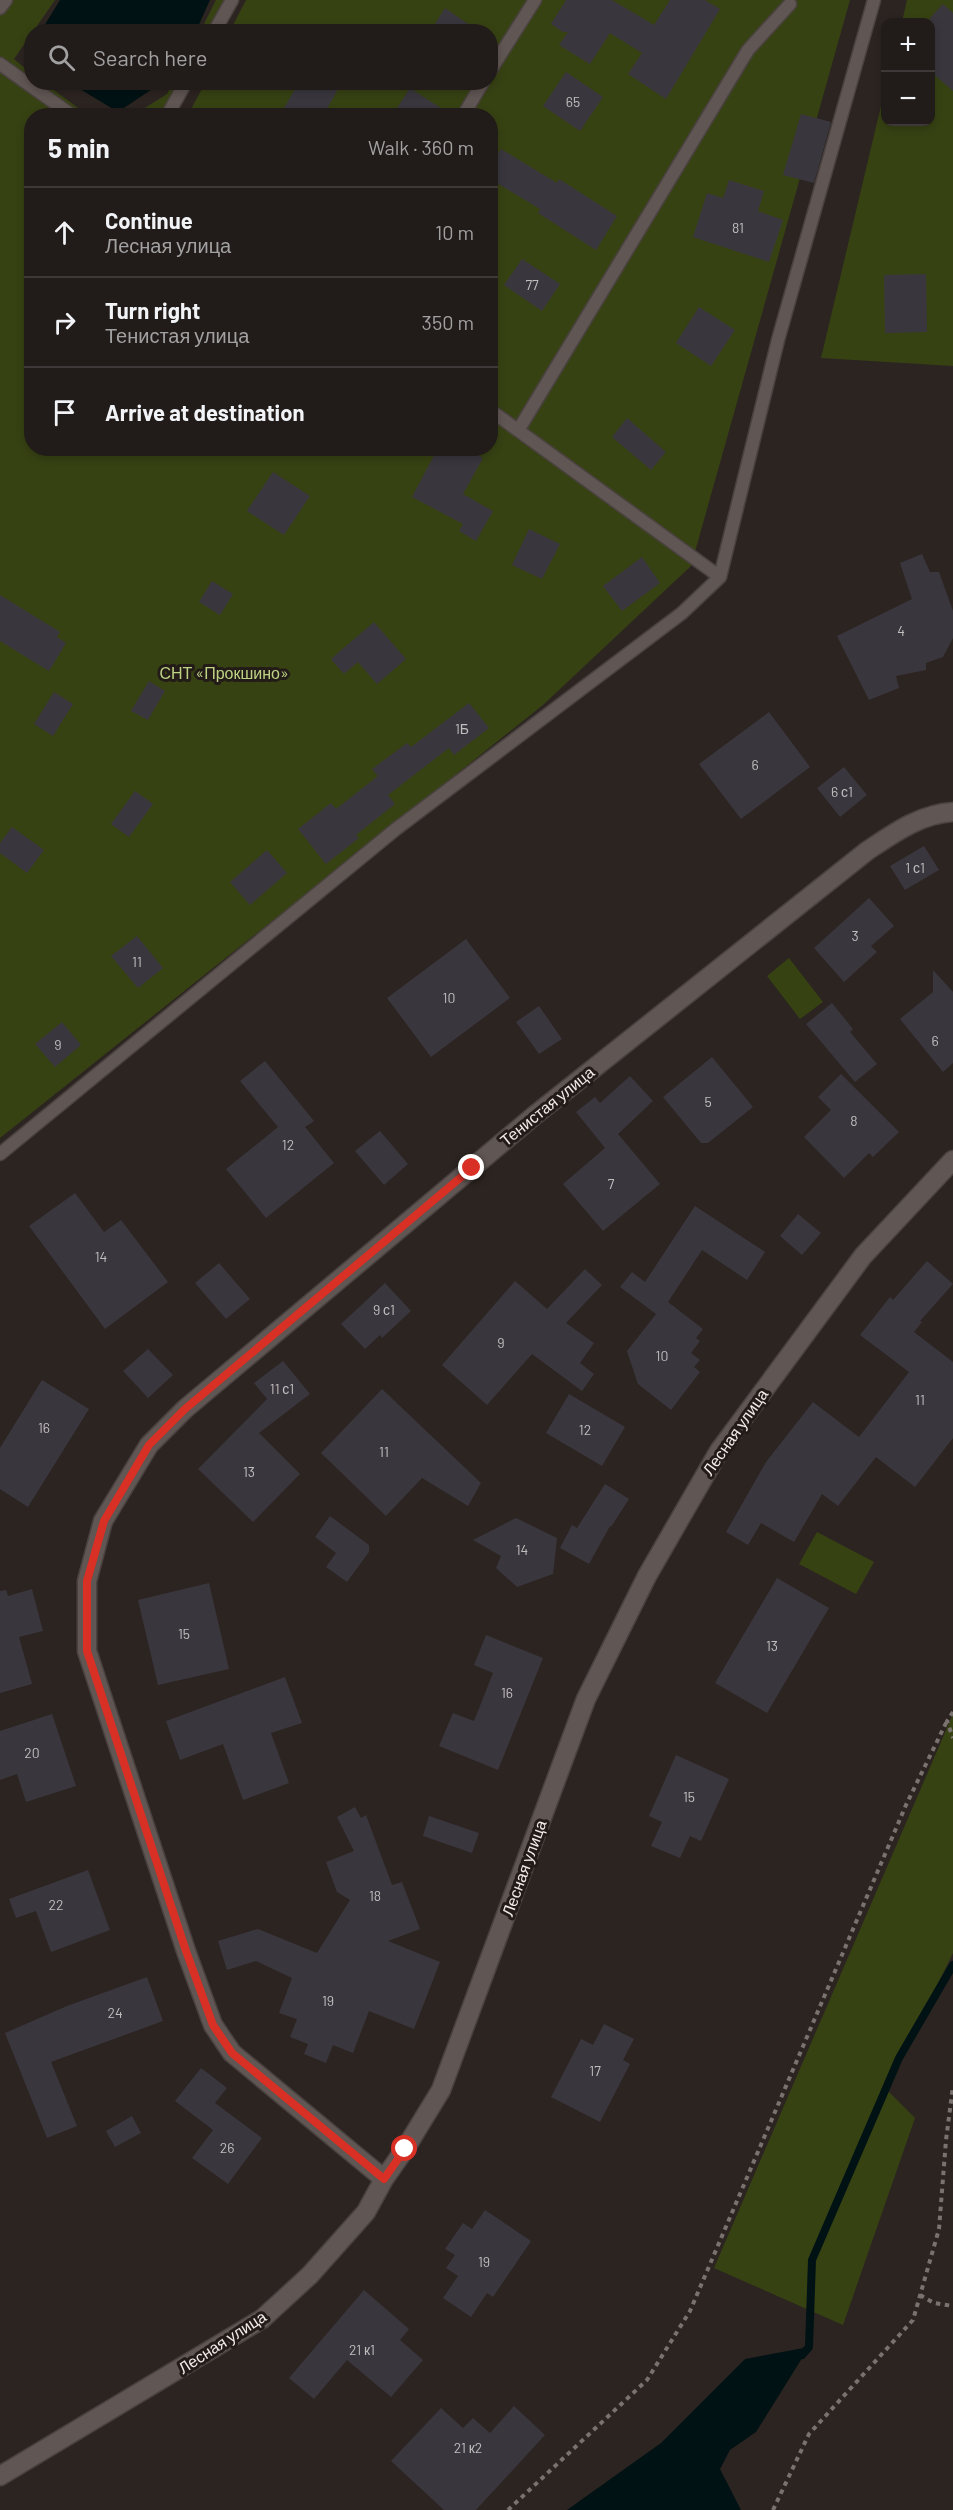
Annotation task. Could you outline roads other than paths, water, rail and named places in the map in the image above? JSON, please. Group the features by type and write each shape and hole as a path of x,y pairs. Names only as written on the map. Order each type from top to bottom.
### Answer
{"street":[{"name":"Тенистая улица","path":"384,2179 232,2053 213,2025 182,1940 87,1651 87,1581 104,1521 149,1445 185,1409 535,1115 867,851 902,827 939,813 953,812"},
{"name":"Лесная улица","path":"0,2476 262,2319 310,2275 366,2212 384,2179 441,2090 586,1699 646,1576 719,1451 733,1432 864,1256 953,1160"}],"lane":[{"path":"0,8 6,0"},
{"path":"218,24 232,0"},
{"path":"498,58 535,0"},
{"path":"0,1154 396,829 682,613 720,577 778,340 874,0"},
{"path":"519,429 748,50 790,3"},
{"path":"0,64 24,81"},
{"path":"36,90 62,108"},
{"path":"171,108 182,90"},
{"path":"468,108 478,90"},
{"path":"498,415 720,577"}],"waterway":[{"path":"802,2355 809,2347 812,2260 899,2058 953,1965"}],"park label":[{"name":"СНТ «Прокшино»","path":"224,673"}]}
